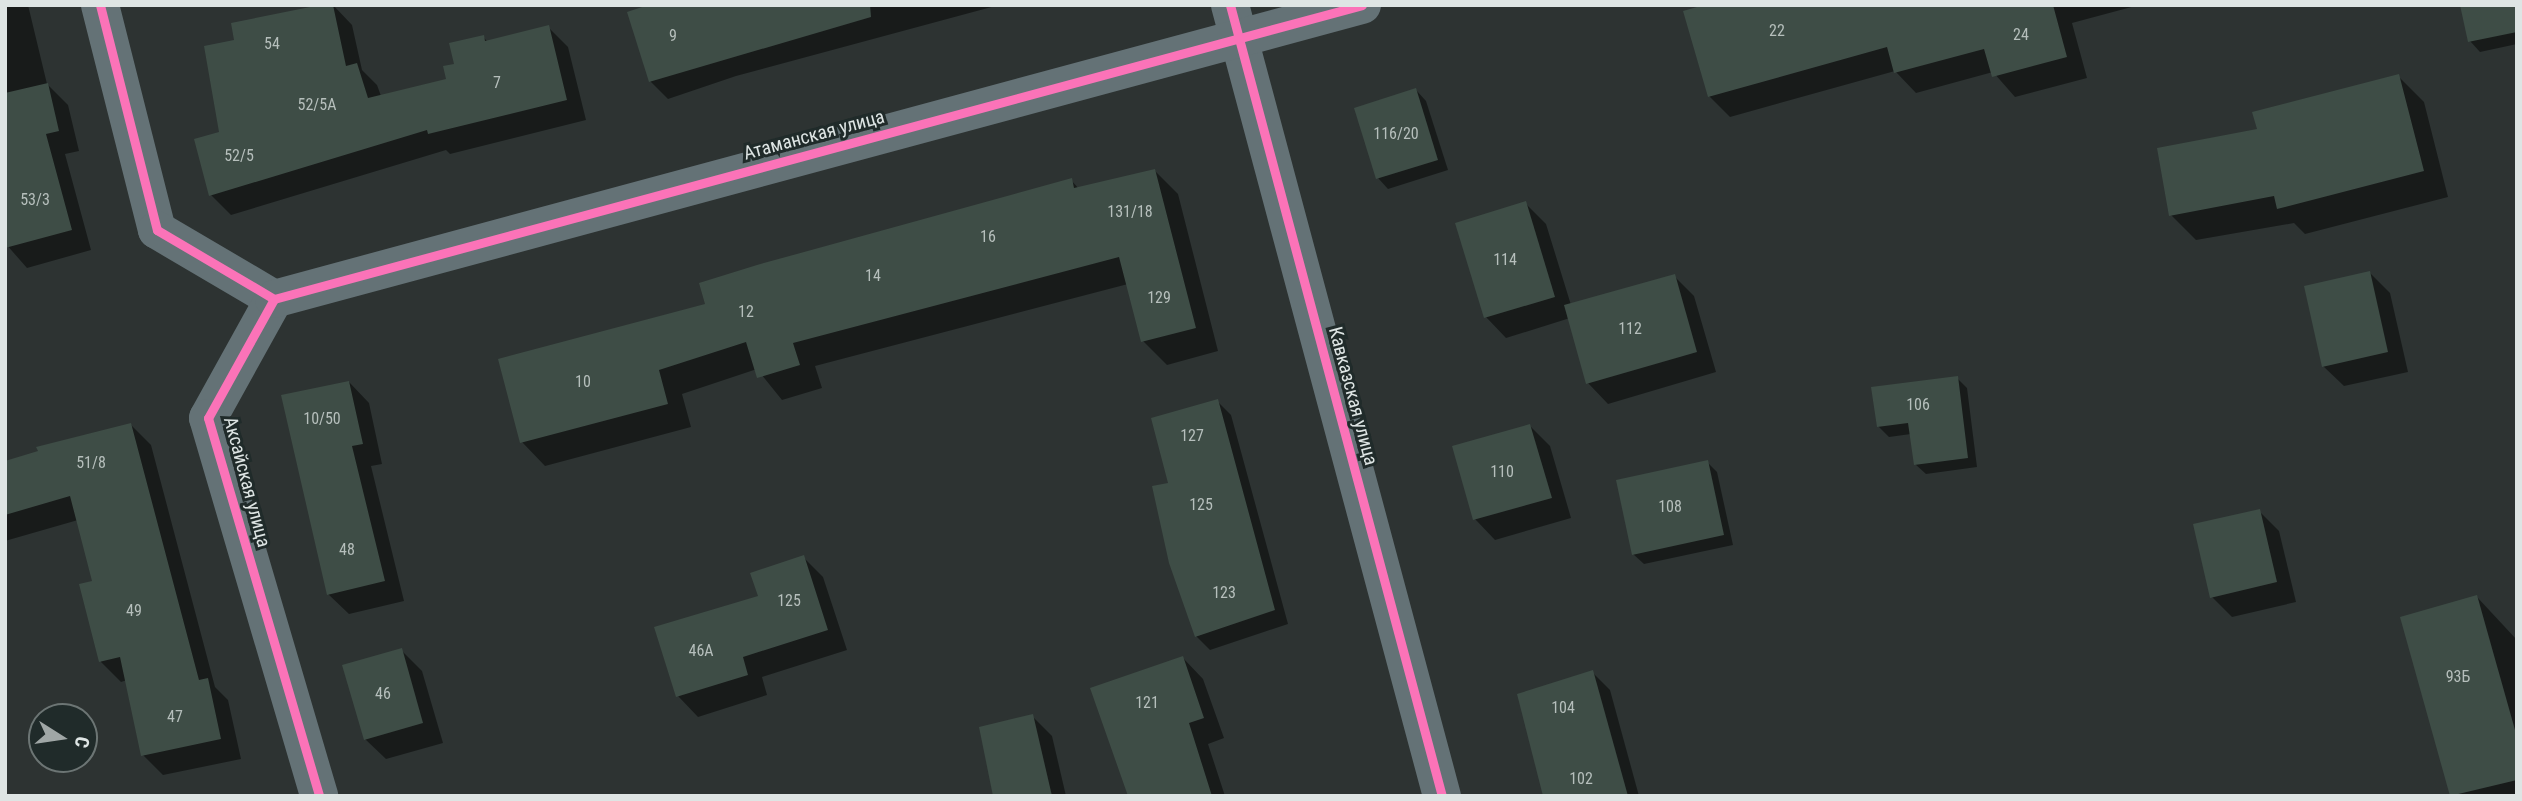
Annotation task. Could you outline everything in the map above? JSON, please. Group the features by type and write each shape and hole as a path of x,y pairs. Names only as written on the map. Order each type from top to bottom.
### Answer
{"street":[{"path":"100,5 157,230 274,299"},
{"name":"Атаманская улица","path":"274,299 1235,22 1362,5"},
{"name":"Кавказская улица","path":"1235,22 1442,796"},
{"name":"Аксайская улица","path":"274,299 208,418 319,796"}],"building":[{"path":"320,5 333,5 346,66 357,63 368,98 446,79 443,66 454,64 449,43 484,35 485,41 549,25 567,100 428,134 427,130 209,196 194,139 219,132 204,46 234,40 231,23"},
{"path":"648,5 870,5 871,17 649,82 627,12"},
{"path":"1704,5 2053,5 2067,57 1992,77 1984,49 1894,73 1887,47 1708,97 1683,11"},
{"path":"2460,5 2517,5 2517,32 2468,42"},
{"path":"2399,74 2424,171 2277,209 2274,196 2169,216 2157,148 2257,129 2252,112"},
{"path":"48,83 59,131 46,134 72,230 5,248 5,93"},
{"path":"1416,88 1438,160 1376,179 1354,108"},
{"path":"1155,169 1196,328 1141,342 1119,257 793,343 800,365 757,378 746,342 659,370 668,404 520,443 498,359 705,304 699,283 757,265 1072,178 1074,188"},
{"path":"1526,201 1555,297 1484,318 1455,223"},
{"path":"2370,271 2388,352 2322,367 2304,286"},
{"path":"1675,274 1697,352 1586,384 1564,305"},
{"path":"1958,376 1968,458 1914,465 1908,423 1877,427 1871,387"},
{"path":"349,381 363,444 352,446 385,581 327,595 281,395"},
{"path":"1218,399 1275,610 1195,637 1169,563 1152,486 1168,483 1151,418"},
{"path":"131,423 199,680 208,678 221,739 141,756 120,657 99,662 79,584 92,581 70,496 5,515 5,461 38,451 36,447"},
{"path":"1530,424 1552,498 1473,520 1452,446"},
{"path":"1708,460 1724,535 1632,555 1616,480"},
{"path":"2260,509 2277,582 2210,598 2193,524"},
{"path":"804,555 828,630 743,657 748,675 676,697 654,627 758,596 750,573"},
{"path":"2477,595 2517,737 2517,780 2450,796 2400,617"},
{"path":"402,648 423,723 364,740 342,665"},
{"path":"1183,656 1204,718 1189,723 1212,796 1128,796 1090,688"},
{"path":"1593,670 1628,796 1543,796 1517,694"},
{"path":"1033,714 1052,796 993,796 979,727"}],"cycle path":[{"path":"100,5 157,230 274,299 208,418 319,796"},
{"path":"1230,5 1442,796"},
{"path":"274,299 1362,5"}]}
